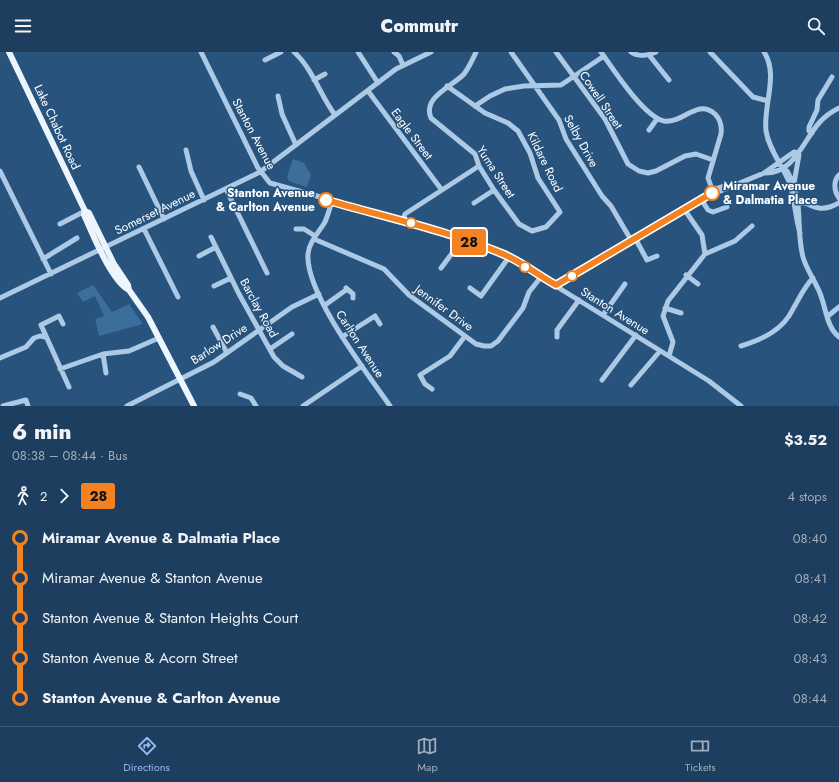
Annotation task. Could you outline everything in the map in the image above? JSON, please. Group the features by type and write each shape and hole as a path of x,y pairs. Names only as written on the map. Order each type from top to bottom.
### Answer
{"main road":[{"name":"Lake Chabot Road","path":"9,52 85,211 89,213 113,274 124,288 129,290 148,317 194,406"}],"street":[{"name":"Stanton Avenue","path":"201,52 260,172 272,184 403,220 510,257 709,381 741,406"},
{"path":"265,60 281,52"},
{"path":"294,52 305,63 335,115"},
{"path":"358,52 378,83"},
{"path":"394,52 399,56 404,65"},
{"name":"Somerset Avenue","path":"0,298 104,249 260,172 378,83 404,65 431,52"},
{"path":"447,86 465,73 476,52"},
{"name":"Selby Drive","path":"511,52 559,120 566,139 602,196 611,206 647,260 657,256"},
{"name":"Cowell Street","path":"556,52 605,119 628,164 639,171 648,172 656,171 685,156 696,154 713,160"},
{"path":"631,52 634,54 649,55 656,52"},
{"path":"710,52 753,97 768,101"},
{"path":"764,52 771,72 766,124 768,138 782,166 796,204"},
{"path":"475,106 490,96 505,89 536,86 559,86 574,77 603,54 631,94 657,119 666,121 673,120 699,109 712,112 718,117 722,127 708,178 713,192"},
{"path":"649,55 669,80"},
{"path":"314,80 325,74"},
{"path":"812,133 809,131 809,127 817,110 818,100 832,77"},
{"name":"Yuma Street","path":"447,86 435,98 429,109 431,118 475,154 479,166 494,190 519,224 532,231 546,227 560,212"},
{"name":"Kildare Road","path":"447,86 485,113 508,123 518,131 530,153 538,178 560,212"},
{"name":"Eagle Street","path":"368,91 441,189"},
{"path":"278,96 282,114 296,145"},
{"path":"556,285 713,192 727,185 729,186 782,166 795,158 823,118 839,108"},
{"path":"649,130 657,119"},
{"path":"186,150 191,171 204,200"},
{"path":"799,151 794,184 803,258 813,278 832,330 839,337"},
{"path":"403,220 405,214 441,189 479,166"},
{"path":"782,166 794,184"},
{"path":"139,167 164,219"},
{"path":"0,171 51,274"},
{"path":"839,175 836,178 834,187 839,198"},
{"path":"226,189 268,273"},
{"path":"474,203 494,190"},
{"path":"701,199 708,210 713,212 728,207"},
{"name":"Carlton Avenue","path":"332,201 327,218 314,237 308,253 310,272 319,294 342,337 390,406"},
{"path":"796,204 806,203 818,208 825,208 839,203"},
{"path":"684,209 702,235 705,254"},
{"path":"60,224 85,211"},
{"path":"669,356 673,342 663,320 664,308 686,275 705,254 735,241 752,226"},
{"path":"144,229 178,296"},
{"name":"Jennifer Drive","path":"296,229 304,229 314,237 384,269 391,275 404,292 481,346 488,346 496,343 523,308 530,292 541,276"},
{"path":"43,258 77,238"},
{"name":"Barclay Road","path":"211,238 274,357 283,366 302,377"},
{"path":"441,268 462,240"},
{"path":"199,256 216,247"},
{"path":"470,288 481,296 510,257"},
{"path":"686,275 698,284"},
{"path":"214,286 231,278"},
{"path":"741,346 754,342 780,328 793,311 805,286 813,278"},
{"path":"603,315 625,284"},
{"path":"325,306 346,288 353,294 353,298"},
{"name":"Barlow Drive","path":"127,406 214,362 292,307 319,294"},
{"path":"557,337 557,330 579,300"},
{"path":"828,316 839,307"},
{"path":"664,308 681,313"},
{"path":"63,324 59,316 41,325 45,337 69,387"},
{"path":"342,337 375,316 380,324"},
{"path":"214,327 227,353"},
{"path":"270,349 292,334"},
{"path":"602,380 636,335"},
{"path":"0,358 26,347 34,338 40,336 45,337"},
{"path":"432,389 425,384 420,375 450,356 465,336"},
{"path":"60,368 103,354 129,351 159,338"},
{"path":"631,385 660,351"},
{"path":"103,354 106,372"},
{"path":"303,406 362,366"},
{"path":"240,394 251,398 256,406"},
{"path":"3,406 26,400 28,406"}],"shaded area":[{"path":"293,159 304,163 311,175 307,187 289,181 287,177"},
{"path":"93,285 112,312 129,304 143,324 99,336 95,319 104,316 95,296 83,302 77,293"}],"bus line":[{"name":"28","path":"326,200 418,224 503,254 556,285 712,193"}],"place":[{"name":"Miramar Avenue & Dalmatia Place","path":"712,193"},
{"name":"Stanton Avenue & Carlton Avenue","path":"326,200"}]}
